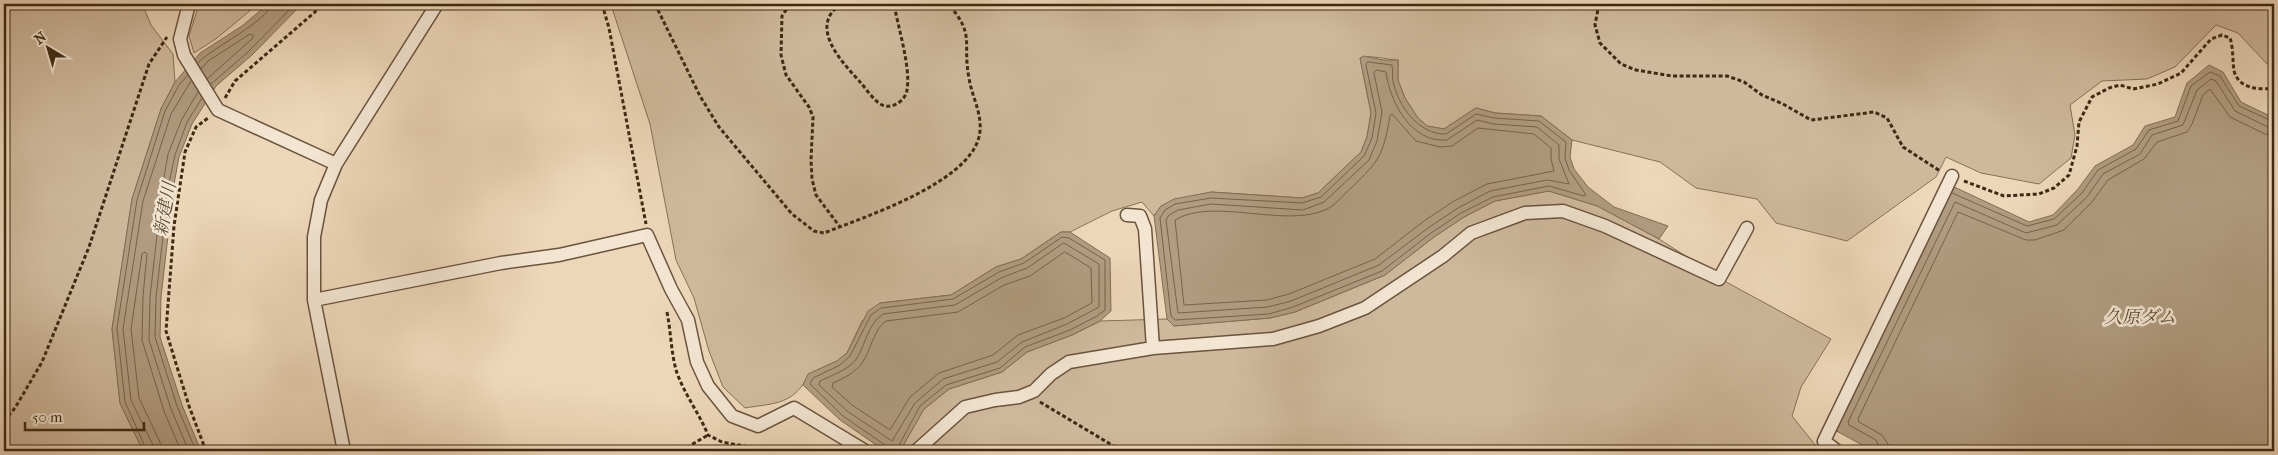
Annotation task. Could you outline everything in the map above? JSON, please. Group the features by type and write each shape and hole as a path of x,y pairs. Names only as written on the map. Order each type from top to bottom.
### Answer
{"street":[{"path":"189,4 180,39 184,55 218,110 336,164"},
{"path":"344,451 314,300 314,238 321,200 336,164 437,4"},
{"path":"1837,451 1824,441 1952,176"},
{"path":"916,451 966,408 995,400 1019,398 1034,391 1051,374 1070,362 1095,356 1153,348 1273,339 1319,326 1365,308 1443,256 1471,233 1525,213 1563,211 1605,226 1719,279 1747,228"},
{"path":"1127,215 1140,216 1145,229 1153,348"},
{"path":"314,300 501,263 559,254 647,235 671,289 688,320 697,362 708,386 732,416 758,426 794,408 865,451"}],"path":[{"path":"206,451 188,406 166,331 174,226 185,152 196,127 218,110 235,81 315,12 320,4"},
{"path":"602,4 609,28 644,204 647,235"},
{"path":"655,4 700,96 719,127 792,214 814,232 824,234 921,193 951,172 966,158 979,137 980,117 969,81 965,26 948,4"},
{"path":"790,4 782,16 781,56 786,75 809,106 813,117 811,160 812,179 816,195 840,227"},
{"path":"841,4 829,18 826,30 831,46 875,99 884,106 893,106 905,98 908,81 894,4"},
{"path":"1599,4 1595,25 1600,43 1621,64 1636,70 1672,76 1727,76 1744,82 1762,95 1783,104 1811,120 1874,112 1888,118 1902,148 1938,170 2004,196 2038,194 2054,188 2069,176 2077,146 2079,122 2092,97 2109,88 2120,85 2133,89 2158,84 2181,73 2211,39 2222,35 2230,38 2234,49 2234,74 2240,81 2262,90 2274,88"},
{"path":"4,421 16,408 45,353 89,247 150,64 169,33"},
{"path":"665,304 677,371 686,396 702,421 708,435 722,442 771,451"},
{"path":"1027,394 1122,451"},
{"path":"681,451 708,435"}],"shaded area":[{"path":"4,4 140,4 143,6 151,25 173,54 175,82 161,109 132,199 112,329 120,403 143,451 4,451"},
{"path":"199,4 258,4 217,38 194,53 189,36"},
{"path":"612,4 2274,4 2274,65 2267,64 2238,33 2216,25 2175,67 2147,79 2102,81 2070,105 2075,135 2071,158 2039,184 1981,173 1946,157 1936,177 1847,241 1776,223 1757,199 1696,188 1660,162 1572,140 1541,116 1495,113 1476,108 1444,129 1427,126 1418,118 1405,98 1398,80 1398,60 1363,57 1360,58 1371,113 1367,137 1361,152 1318,193 1302,198 1211,192 1161,206 1154,216 1142,202 1112,211 1070,232 1061,232 1021,259 996,267 951,295 880,303 862,321 847,353 837,361 809,374 797,392 783,401 745,408 723,387 709,351 694,298 676,260 650,124"},
{"path":"1549,191 1598,206 1659,239 1728,283 1831,339 1801,387 1792,416 1820,451 900,451 924,409 949,389 1002,372 1027,352 1072,335 1100,321 1167,319 1174,326 1270,318 1295,312 1385,275 1434,237 1464,217 1495,201"}],"water":[{"name":"新建川","path":"268,4 302,4 252,55 216,86 192,124 179,157 174,184 161,297 160,337 182,405 201,451 143,451 120,403 112,329 132,199 161,109 175,82 200,53 242,26"},
{"path":"1364,56 1383,60 1398,60 1398,80 1405,98 1418,118 1427,126 1444,129 1476,108 1495,113 1541,116 1572,140 1570,157 1574,169 1588,187 1614,207 1668,226 1659,239 1597,206 1549,191 1495,201 1464,217 1434,237 1385,275 1295,312 1270,318 1174,326 1167,319 1154,216 1161,206 1174,199 1211,192 1302,198 1318,193 1361,152 1367,137 1371,113 1360,58"},
{"name":"久原ダム","path":"2209,65 2223,72 2241,102 2274,118 2274,451 1873,451 1833,429 1950,185 2029,222 2053,215 2078,189 2095,166 2133,145 2145,126 2175,117 2187,83"},
{"path":"1061,232 1070,232 1110,258 1111,311 1100,321 1072,335 1027,352 1002,372 949,389 924,409 900,451 885,451 840,420 803,385 808,374 837,361 847,353 868,311 880,303 951,295 996,267 1021,259"}]}
